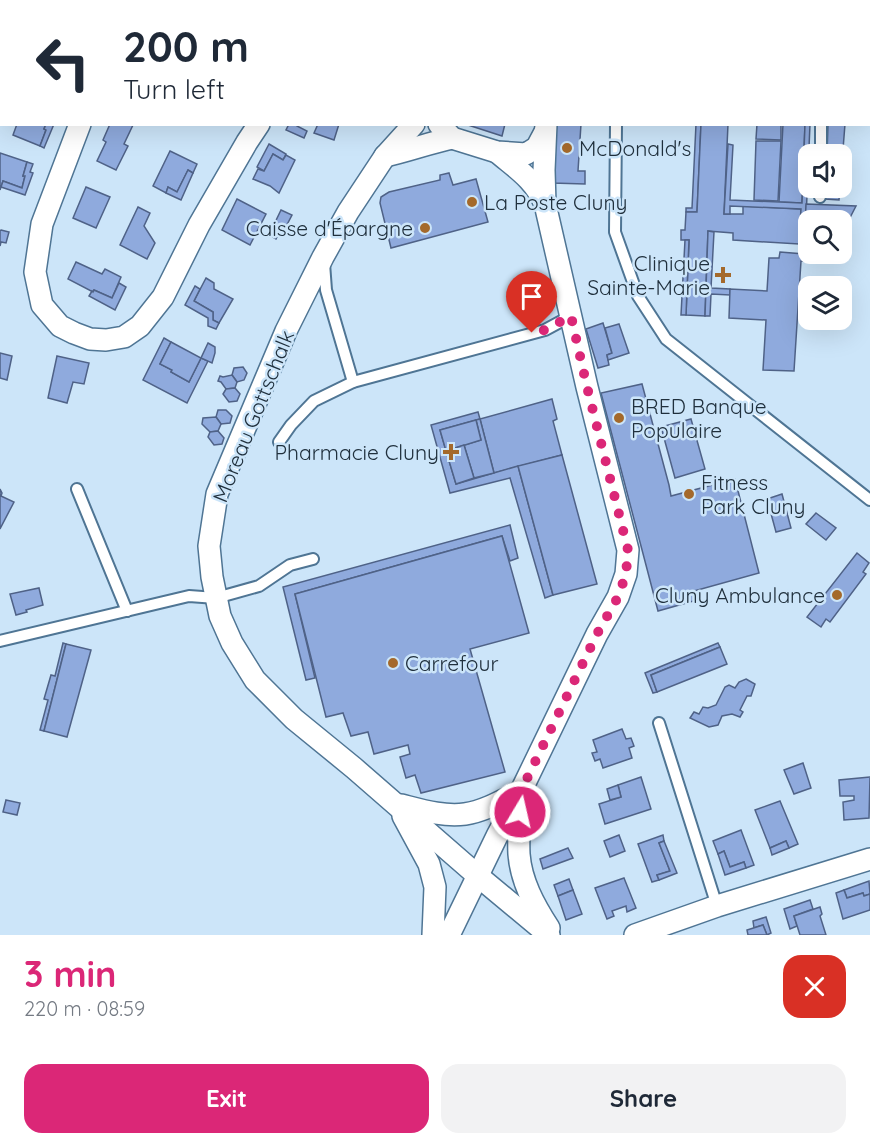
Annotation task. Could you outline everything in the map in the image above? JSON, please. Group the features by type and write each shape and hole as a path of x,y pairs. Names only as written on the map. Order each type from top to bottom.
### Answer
{"street":[{"path":"79,126 42,224 35,272 42,304 60,326 90,339 106,340 124,337 140,326 163,297 199,225 258,126"},
{"name":"Moreau Gottschalk","path":"412,126 385,156 348,212 286,331 217,494 209,546 212,577 220,616 232,643 255,680 294,719 478,876 551,935"},
{"path":"385,156 429,143 445,131 497,152 526,154 537,147 545,128"},
{"path":"545,128 545,204"},
{"path":"449,935 597,634 618,597 626,574 628,550 587,387 545,204 539,191 529,179 497,152"},
{"path":"397,805 439,814 464,814 483,810 521,791"},
{"path":"521,791 519,855 524,880 551,935"},
{"path":"397,805 429,864 435,887 433,935"},
{"path":"635,935 717,906 870,859"}],"lane":[{"path":"616,126 615,232 638,296 666,339 870,500"},
{"path":"821,126 821,144"},
{"path":"323,257 326,290 353,381"},
{"path":"279,442 291,425 314,401 353,381 545,330 571,316"},
{"path":"77,489 127,611"},
{"path":"0,641 189,596 216,598 259,586 290,565 313,559"},
{"path":"659,723 717,906"}],"building":[{"path":"16,126 45,126 40,146 13,135"},
{"path":"45,126 53,126 44,148 40,146 46,130"},
{"path":"109,126 133,126 124,144 128,146 116,170 97,161 106,142 103,140"},
{"path":"288,126 297,126 307,131 304,138 286,130"},
{"path":"317,126 338,126 334,140 314,133"},
{"path":"471,126 504,126 502,136"},
{"name":"McDonald's","path":"555,126 581,126 578,171 585,171 585,184 552,183"},
{"path":"696,126 701,126 697,212 686,212 686,208 692,208"},
{"path":"701,126 728,126 724,214 743,214 743,206 801,209 798,210 798,244 733,240 733,233 708,231 705,316 686,315 689,240 681,240 681,230 685,230 686,212 697,212"},
{"path":"757,126 781,126 781,140 756,139"},
{"path":"783,126 805,126 804,144 798,144 798,198 802,198 802,203 779,202"},
{"path":"805,126 810,126 809,144 804,144"},
{"path":"828,126 845,126 843,144 827,144"},
{"path":"756,141 781,141 778,201 754,200"},
{"path":"269,144 286,154 283,160 273,154 264,171 257,167"},
{"path":"728,144 733,145 730,200 802,203 802,198 807,198 806,210 730,206 730,214 724,214"},
{"path":"170,151 197,164 193,173 188,170 177,192 168,187 166,193 153,186"},
{"path":"0,153 27,162 22,188 3,181 0,190"},
{"path":"273,154 283,160 286,155 295,160 279,193 270,186 253,179 258,169 264,171"},
{"path":"27,162 33,164 30,172 33,173 25,195 1,187 3,181 22,188"},
{"path":"188,170 193,173 181,200 166,193 168,187 177,192"},
{"path":"449,173 453,185 476,179 488,222 391,248 380,203 381,197 389,192 440,180 440,175"},
{"path":"86,187 110,197 96,228 73,218"},
{"path":"237,199 266,214 250,245 222,230"},
{"path":"806,204 856,206 852,214 852,210 806,210"},
{"path":"138,207 150,213 144,226 155,243 147,259 120,245"},
{"path":"281,210 292,215 282,234 279,233 276,239 269,235"},
{"path":"0,231 9,232 6,243 1,242 0,246"},
{"path":"708,231 714,232 711,288 730,289 730,295 711,294 710,316 705,316"},
{"path":"685,240 689,240 686,315 681,315"},
{"path":"780,252 798,254 798,264 801,264 800,276 798,276 794,371 763,370 766,320 729,318 730,289 767,291 769,258 779,258"},
{"path":"76,262 102,274 105,269 121,277 112,298 94,290 93,292 68,279"},
{"path":"206,278 214,283 214,289 233,299 219,323 213,320 213,312 194,301"},
{"path":"119,283 126,287 115,310 89,296 94,290 112,298"},
{"path":"195,286 200,289 194,301 213,312 213,320 219,323 216,329 208,326 208,318 185,305"},
{"path":"603,323 612,353 607,355 609,365 598,368 586,329"},
{"path":"619,324 629,353 608,360 607,355 612,353 605,328"},
{"path":"164,338 171,342 160,364 189,382 201,358 208,361 187,403 143,380"},
{"path":"171,342 201,358 189,382 160,364"},
{"path":"208,343 215,347 212,363 201,358"},
{"path":"0,353 12,356 7,380 0,378"},
{"path":"57,356 89,363 84,384 73,382 67,403 48,398"},
{"path":"243,367 247,373 244,380 237,382 232,375 234,368"},
{"path":"232,375 237,382 235,388 226,389 218,381 220,376"},
{"path":"642,384 671,496 735,479 759,573 694,591 697,600 658,611 601,393"},
{"path":"235,388 240,394 237,401 229,402 223,394 226,389"},
{"path":"552,399 557,419 553,421 562,455 494,473 480,419"},
{"path":"218,410 226,410 232,416 230,423 221,424 216,417"},
{"path":"478,412 480,419 440,430 456,484 518,466 553,595 545,598 510,478 450,493 431,425"},
{"path":"216,417 221,424 218,431 210,432 202,424 203,418"},
{"path":"480,419 494,473 474,478 464,445 481,440 476,420"},
{"path":"691,419 705,469 675,478 661,427"},
{"path":"476,420 481,440 446,451 440,430"},
{"path":"218,431 224,438 222,444 214,445 208,437 210,432"},
{"path":"464,445 474,478 456,484 446,451"},
{"path":"562,455 597,584 553,595 518,466"},
{"path":"0,489 1,496 14,502 0,529"},
{"path":"782,494 791,528 776,532 767,499"},
{"path":"816,513 836,528 826,540 806,524"},
{"path":"510,525 518,558 510,561 502,536 295,594 315,678 306,680 283,587"},
{"name":"Carrefour","path":"502,536 529,633 470,649 505,772 421,793 415,775 406,778 400,757 410,754 408,745 374,754 368,732 351,736 343,713 326,717 295,594"},
{"name":"Cluny Ambulance","path":"857,553 869,563 863,572 866,574 830,622 826,619 821,627 807,617"},
{"path":"39,588 43,605 16,615 10,594"},
{"path":"63,643 66,644 44,731 40,730 48,700 44,699 51,675 55,676"},
{"path":"718,643 720,647 651,675 657,692 653,693 645,673"},
{"path":"66,644 91,650 67,737 44,731"},
{"path":"720,647 727,664 657,692 651,675"},
{"path":"746,679 755,684 751,696 747,696 740,710 743,712 740,717 732,714 722,716 718,725 709,727 690,718 694,712 699,714 703,707 716,705 725,687 729,685 735,688 739,682"},
{"path":"622,729 626,739 631,738 634,746 629,748 632,758 603,768 600,759 595,761 592,753 597,752 593,740"},
{"path":"803,763 811,788 794,794 784,770"},
{"path":"641,777 651,809 605,824 599,804 621,797 618,785"},
{"path":"870,777 869,818 844,820 843,802 854,800 854,796 840,796 839,780"},
{"path":"618,785 621,797 610,800 607,789"},
{"path":"6,800 20,803 17,815 3,812"},
{"path":"780,801 798,844 789,848 786,841 770,848 755,810"},
{"path":"741,830 754,865 746,868 744,862 730,867 724,851 718,854 713,841"},
{"path":"619,835 625,851 610,857 604,841"},
{"path":"663,835 664,841 659,843 670,871 657,875 659,880 652,882 638,844"},
{"path":"664,841 677,873 659,880 657,875 670,871 659,843"},
{"path":"786,841 789,848 772,855 770,848"},
{"path":"568,848 573,858 543,869 540,859"},
{"path":"724,851 730,867 744,862 746,868 725,875 718,854"},
{"path":"624,878 636,908 627,912 626,906 612,911 614,916 607,919 595,888"},
{"path":"569,879 573,890 558,896 554,885"},
{"path":"869,881 870,894 864,896 863,893 847,898 844,890"},
{"path":"573,890 582,914 566,920 558,896"},
{"path":"844,890 847,898 863,893 864,896 870,894 870,910 843,919 836,893"},
{"path":"810,900 813,909 794,916 797,926 790,929 784,909"},
{"path":"820,907 822,914 820,916 826,935 800,935 794,916"},
{"path":"766,917 771,933 767,935 763,925 754,928 753,921"},
{"path":"763,925 767,935 748,935 747,930"}],"place":[{"name":"McDonald's","path":"567,148"},
{"name":"La Poste Cluny","path":"472,202"},
{"name":"Caisse d'Épargne","path":"425,228"},
{"name":"Clinique Sainte-Marie","path":"723,275"},
{"name":"BRED Banque Populaire","path":"619,418"},
{"name":"Pharmacie Cluny","path":"451,452"},
{"name":"Fitness Park Cluny","path":"689,494"},
{"name":"Cluny Ambulance","path":"837,595"},
{"name":"Carrefour","path":"393,663"}],"route":[{"path":"520,812 521,791 597,634 618,597 626,574 628,550 571,316 545,330 532,333"}]}
